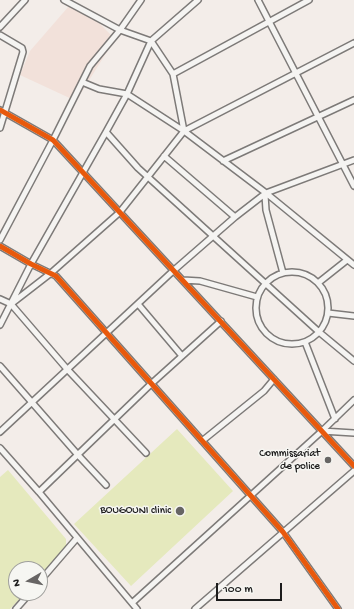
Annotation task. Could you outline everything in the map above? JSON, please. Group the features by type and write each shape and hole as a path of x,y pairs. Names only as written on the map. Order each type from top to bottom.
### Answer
{"street":[{"path":"0,27 24,0"},
{"path":"0,240 90,66 120,30 141,0"},
{"path":"0,325 31,264 127,94 151,41 198,0"},
{"path":"258,0 354,186"},
{"path":"173,74 309,0"},
{"path":"68,1 120,30 151,41 173,74 184,131"},
{"path":"0,35 22,48 23,52 2,111 0,128"},
{"path":"11,304 51,272 120,212 184,131 354,43"},
{"path":"82,82 99,89 127,94 184,131 354,265"},
{"path":"223,161 354,100"},
{"path":"2,111 53,140 354,466"},
{"path":"106,132 138,168 267,283 319,332 354,361"},
{"path":"164,156 235,217"},
{"path":"0,432 173,271 235,217 265,194 354,160"},
{"path":"265,194 266,210 283,273"},
{"path":"0,246 31,264 51,272 56,276 283,532 338,609"},
{"path":"318,283 347,260"},
{"path":"298,272 312,277 318,283 325,291 328,303 328,313 325,325 315,337 304,342 293,344 282,343 267,334 258,319 256,306 257,297 267,283 275,276 283,273 298,272"},
{"path":"183,280 200,281 257,297"},
{"path":"0,299 11,304 67,369 146,453"},
{"path":"138,304 182,356"},
{"path":"328,313 354,316"},
{"path":"39,492 151,384 221,321"},
{"path":"304,342 334,419"},
{"path":"0,366 106,485"},
{"path":"202,442 264,391 274,379"},
{"path":"132,603 322,431 354,400"},
{"path":"322,431 354,433"},
{"path":"0,448 137,609"},
{"path":"195,609 354,471"},
{"path":"48,572 77,538"},
{"path":"16,609 23,601"}],"shaded area":[{"path":"69,6 95,19 115,39 76,101 20,75 30,51"}],"green space":[{"path":"177,429 233,491 131,586 74,524"},
{"path":"8,470 66,539 66,547 48,567 48,561 8,561 8,601 18,601 10,609 0,609 0,477"}],"cycle path":[{"path":"0,110 53,140 354,466"},
{"path":"0,246 31,264 56,276 283,532 338,609"}],"place":[{"name":"Commissariat de police","path":"328,460"},
{"name":"BOUGOUNI clinic","path":"180,511"}]}
